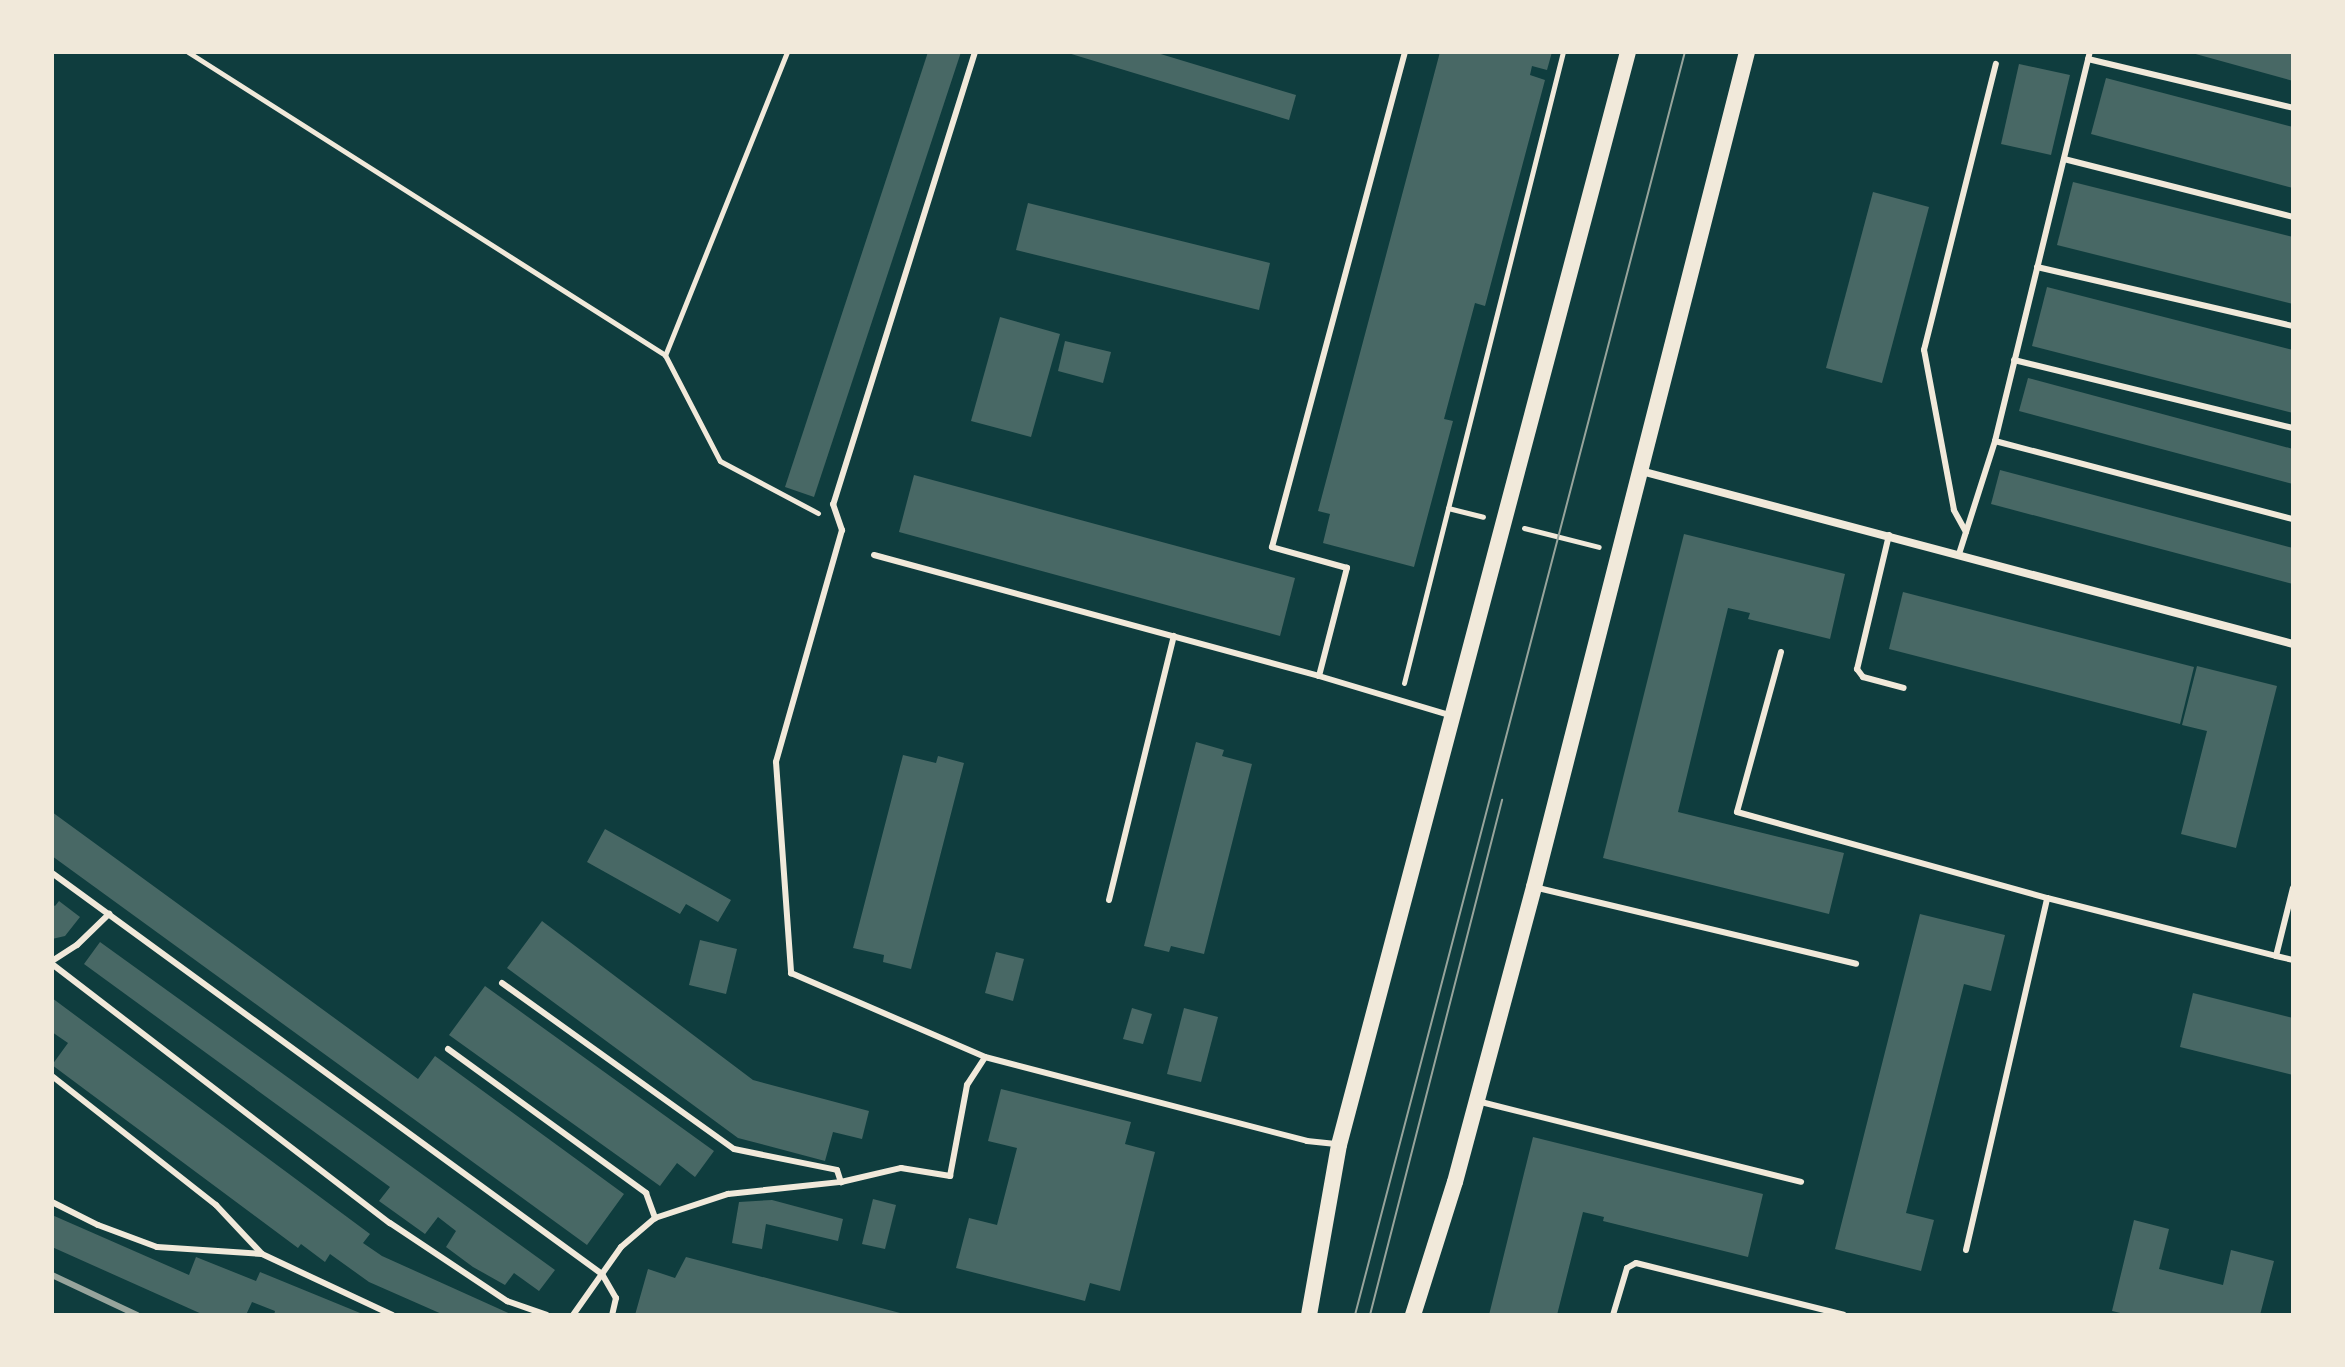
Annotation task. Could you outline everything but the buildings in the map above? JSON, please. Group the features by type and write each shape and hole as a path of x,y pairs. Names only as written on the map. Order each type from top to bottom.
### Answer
{"main road":[{"path":"1309,1315 1339,1145 1628,52"},
{"path":"1413,1315 1477,1101 1534,887 1747,52"}],"street":[{"path":"1641,471 2293,644"}],"lane":[{"path":"975,52 833,504 842,530 776,762 791,973 985,1057 1307,1141 1339,1145"},
{"path":"1319,676 1347,568 1272,547 1405,52"},
{"path":"1959,554 1995,441 2089,55 2293,108"},
{"path":"1966,532 1954,510 1924,350 1996,64"},
{"path":"2064,159 2293,217"},
{"path":"2037,267 2293,326"},
{"path":"2014,360 2293,428"},
{"path":"1995,441 2293,519"},
{"path":"1889,535 1857,669 1863,677 1904,688"},
{"path":"874,555 1319,676 1452,716"},
{"path":"1109,900 1174,636"},
{"path":"1781,652 1737,812 2047,898 2293,960"},
{"path":"52,873 602,1274 616,1298 612,1315"},
{"path":"1534,887 1856,964"},
{"path":"2276,956 2293,888"},
{"path":"1966,1250 2047,898"},
{"path":"109,914 77,945 52,962 390,1223 507,1301 547,1315"},
{"path":"502,983 734,1149 837,1170 841,1182"},
{"path":"448,1049 646,1193 655,1218"},
{"path":"573,1315 621,1247 655,1218 728,1194 841,1182 901,1168 950,1176 967,1085 985,1057"},
{"path":"52,1076 216,1205 262,1254"},
{"path":"1477,1101 1801,1182"},
{"path":"52,1202 98,1225 157,1247 262,1254 392,1315"},
{"path":"1613,1315 1627,1268 1636,1263 1844,1315"}],"path":[{"path":"188,52 665,355 720,461 840,524"},
{"path":"665,355 787,52"},
{"path":"1400,700 1563,52"},
{"path":"1448,508 1620,552"}],"tram line":[{"path":"1355,1315 1685,52"},
{"path":"1370,1315 1502,800"}],"railway":[{"path":"52,1275 137,1315"}]}
